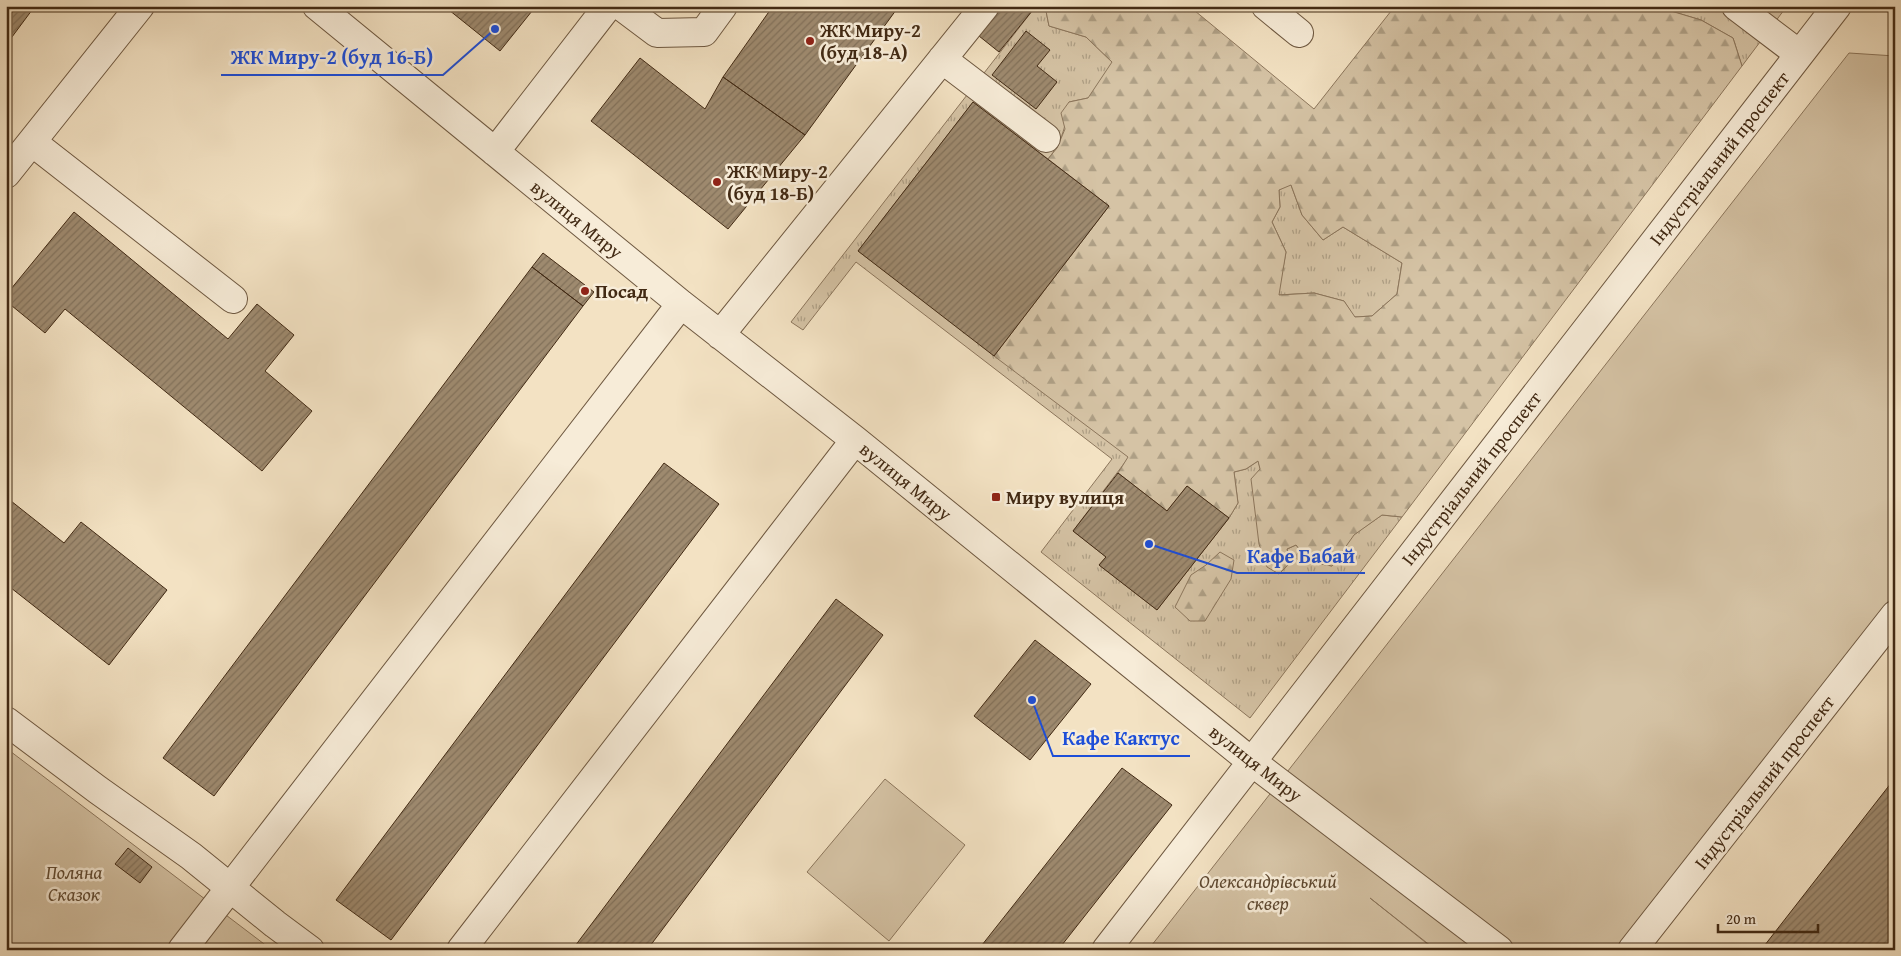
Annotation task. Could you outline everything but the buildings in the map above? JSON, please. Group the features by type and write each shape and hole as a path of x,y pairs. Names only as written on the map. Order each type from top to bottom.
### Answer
{"street":[{"path":"6,174 140,6"},
{"name":"вулиця Миру","path":"317,6 681,304 856,440 1252,762 1499,950"},
{"path":"495,152 608,6"},
{"path":"621,6 657,33 704,32 723,6"},
{"path":"720,335 985,6"},
{"path":"1266,6 1299,32"},
{"path":"1736,6 1799,54"},
{"name":"Індустріальний проспект","path":"1106,950 1836,6"},
{"path":"942,59 1046,138"},
{"path":"32,142 233,299"},
{"path":"182,950 681,304"},
{"path":"461,950 856,440"},
{"name":"Індустріальний проспект","path":"1632,950 1895,615"},
{"path":"6,721 98,790 191,856 310,950"}],"green space":[{"path":"1036,6 1045,6 1049,26 1086,37 1112,62 1289,183 1088,98 1069,102 1063,132 1057,146 1048,159 973,102 858,251 1129,457 1073,531 1106,557 1099,565 1157,610 1229,518 1238,503 1234,472 1246,469 1258,461 1290,563 1287,549 1296,545 1310,562 1332,566 1353,535 1382,515 1402,517 1250,718 1041,552 1112,459 856,262 803,330 791,322"},
{"path":"1045,6 1189,6 1314,109 1395,6 1662,6 1671,11 1701,20 1733,38 1742,66 1402,517 1382,515 1354,535 1332,566 1310,562 1296,545 1287,549 1290,563 1279,574 1267,567 1259,544 1251,479 1260,469 1258,461 1246,469 1234,472 1238,503 1229,518 1187,486 1167,511 1118,473 1128,457 994,356 1109,206 1048,159 1057,148 1065,129 1061,113 1069,102 1088,98 1112,62 1086,37 1049,26","holes":["1291,185 1302,215 1323,240 1343,227 1402,263 1397,294 1372,316 1355,317 1344,301 1314,293 1279,295 1286,252 1272,222 1280,207 1279,190"]},
{"path":"1662,6 1787,6 1742,66 1733,38 1701,20 1671,11"},
{"name":"Олександрівський сквер","path":"1849,53 1895,56 1895,627 1650,950 1436,950 1370,898 1435,950 1148,950"},
{"path":"1290,184 1302,215 1323,240 1343,227 1402,263 1397,294 1372,316 1354,317 1344,301 1314,293 1278,295 1286,252 1272,222 1280,207 1279,190"},
{"path":"1220,552 1234,560 1231,579 1205,621 1190,621 1175,607 1191,575"},
{"name":"Поляна Сказок","path":"6,748 272,950 6,950"},
{"path":"885,779 965,845 889,941 807,872"}],"place":[{"name":"ЖК Миру-2 (буд 16-Б)","path":"495,29"},
{"name":"ЖК Миру-2 (буд 18-А)","path":"810,41"},
{"name":"ЖК Миру-2 (буд 18-Б)","path":"717,182"},
{"name":"Посад","path":"585,291"},
{"name":"Миру вулиця","path":"996,497"},
{"name":"Кафе Бабай","path":"1149,544"},
{"name":"Кафе Кактус","path":"1032,700"}]}
